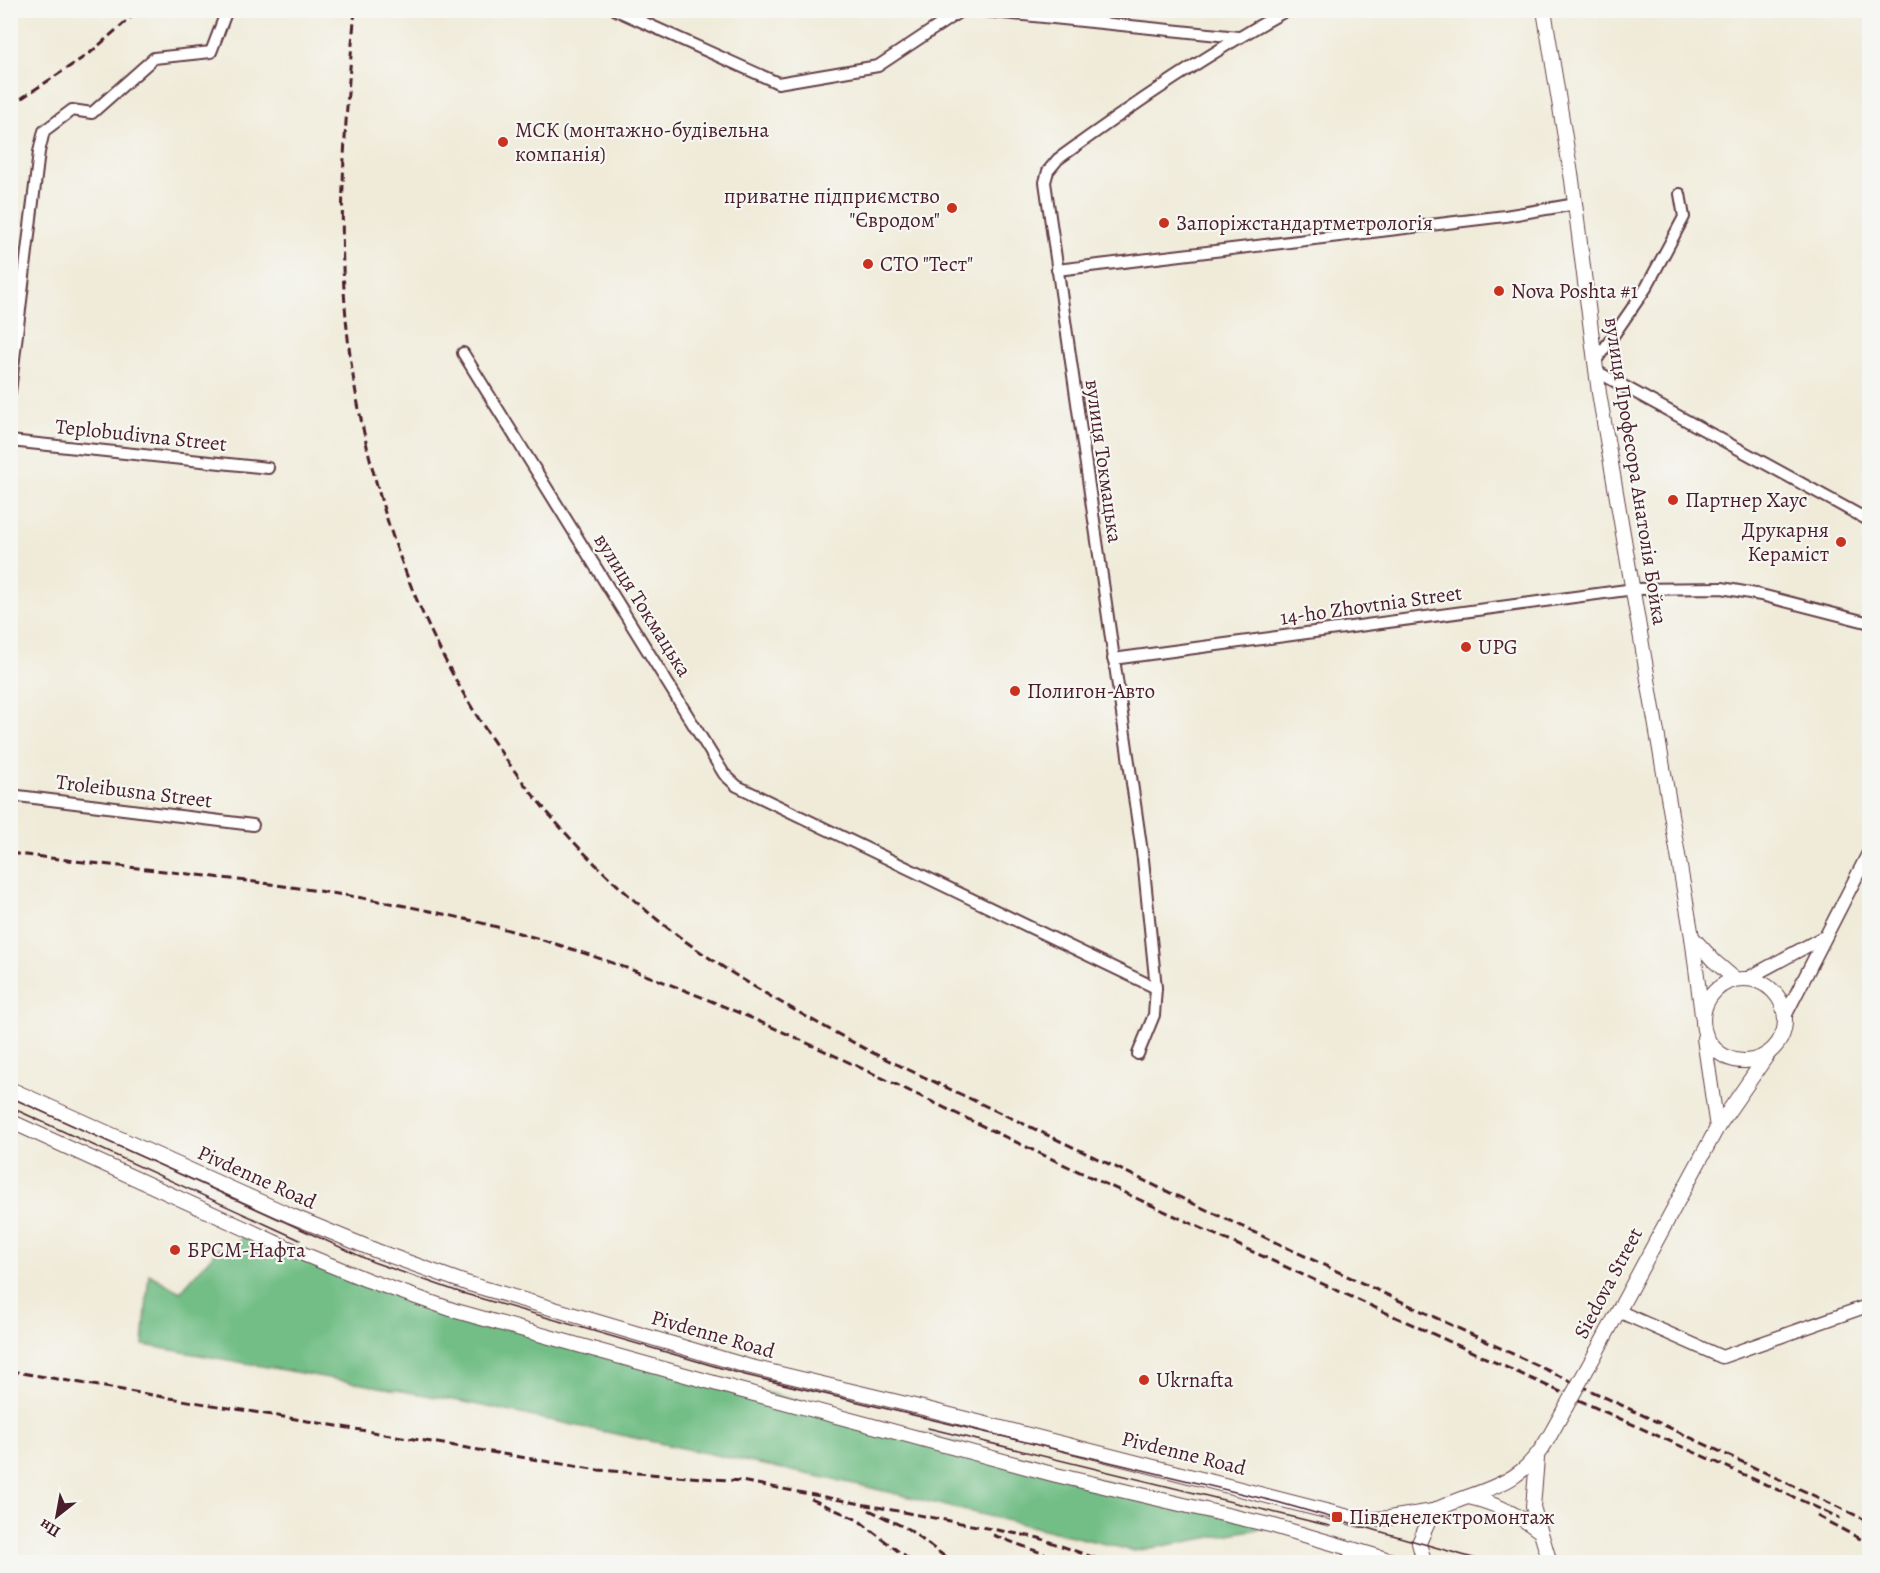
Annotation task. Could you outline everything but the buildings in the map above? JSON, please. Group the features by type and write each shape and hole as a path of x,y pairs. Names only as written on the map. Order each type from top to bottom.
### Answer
{"main road":[{"name":"вулиця Професора Анатолія Бойка","path":"1544,10 1576,204 1596,366 1692,938 1702,1021"},
{"path":"1692,938 1714,961 1742,979"},
{"path":"1702,1021 1715,1050 1727,1058 1741,1061 1755,1060 1768,1054 1778,1044 1784,1031 1785,1016 1782,1003 1774,991 1762,982 1742,979 1723,983 1713,991 1702,1021 1717,1128"},
{"name":"Siedova Street","path":"1550,1560 1538,1530 1533,1507 1537,1459 1717,1128 1768,1054"},
{"name":"Pivdenne Road","path":"10,1089 377,1251 466,1283 702,1353 1361,1520 1433,1511 1466,1496"},
{"path":"10,1121 281,1245 367,1280 456,1311 1056,1475 1274,1526 1396,1563"},
{"name":"Siedova Street","path":"1466,1496 1498,1486 1519,1474 1537,1459"},
{"path":"1466,1496 1489,1501 1515,1513 1538,1530"},
{"path":"1424,1563 1419,1543 1433,1511"}],"street":[{"path":"10,392 39,152 44,131 72,110 92,113 154,57 211,52 227,10"},
{"path":"616,10 778,83 878,66 962,10"},
{"path":"974,10 1238,37 1287,10"},
{"name":"вулиця Токмацька","path":"1138,1054 1154,1015 1156,988 1143,859 1045,182 1048,171 1058,159 1145,96 1238,37"},
{"path":"1680,194 1684,217 1646,288 1596,366 1869,521"},
{"path":"1057,270 1505,216 1576,204"},
{"name":"вулиця Токмацька","path":"464,353 724,774 737,786 1156,988"},
{"name":"Teplobudivna Street","path":"10,441 268,468"},
{"name":"14-ho Zhovtnia Street","path":"1113,659 1634,589 1722,588 1761,595 1869,623"},
{"name":"Troleibusna Street","path":"10,795 253,825"},
{"path":"1785,1016 1869,850"},
{"path":"1742,979 1824,938"},
{"path":"1618,1311 1722,1357 1869,1305"},
{"path":"1348,1563 1351,1548"}],"green space":[{"path":"245,1232 456,1311 1274,1526 1134,1551 859,1485 464,1402 143,1345 149,1274 180,1292 219,1248 232,1252"}],"tram line":[{"path":"10,1097 373,1262 462,1293 745,1375 1277,1502 1487,1562"},
{"path":"10,1107 300,1240"},
{"path":"928,1428 1330,1526"}],"railway":[{"path":"10,106 90,53 139,10"},
{"path":"355,10 347,102 342,239 347,331 353,376 369,456 392,533 420,607 455,678 496,745 543,807 598,866 659,921 736,976 873,1053 1870,1522"},
{"path":"10,853 255,882 377,901 497,927 571,949 644,975 788,1034 1069,1167 1840,1518"},
{"path":"10,1371 598,1470 741,1481 1039,1538 1106,1562"},
{"path":"811,1499 858,1520 912,1562"},
{"path":"869,1510 908,1529 952,1562"},
{"path":"1817,1516 1870,1544"},
{"path":"993,1535 1066,1562"},
{"path":"1058,1555 1079,1562"}],"place":[{"name":"МСК (монтажно-будівельна компанія)","path":"503,142"},
{"name":"приватне підприємство \"Євродом\"","path":"952,208"},
{"name":"Запоріжстандартметрологія","path":"1164,223"},
{"name":"СТО \"Тест\"","path":"868,264"},
{"name":"Nova Poshta #1","path":"1499,291"},
{"name":"Партнер Хаус","path":"1673,500"},
{"name":"Друкарня Кераміст","path":"1841,542"},
{"name":"UPG","path":"1466,647"},
{"name":"Полигон-Авто","path":"1015,691"},
{"name":"БРСМ-Нафта","path":"175,1250"},
{"name":"Ukrnafta","path":"1144,1380"},
{"name":"Південелектромонтаж","path":"1337,1517"}]}
